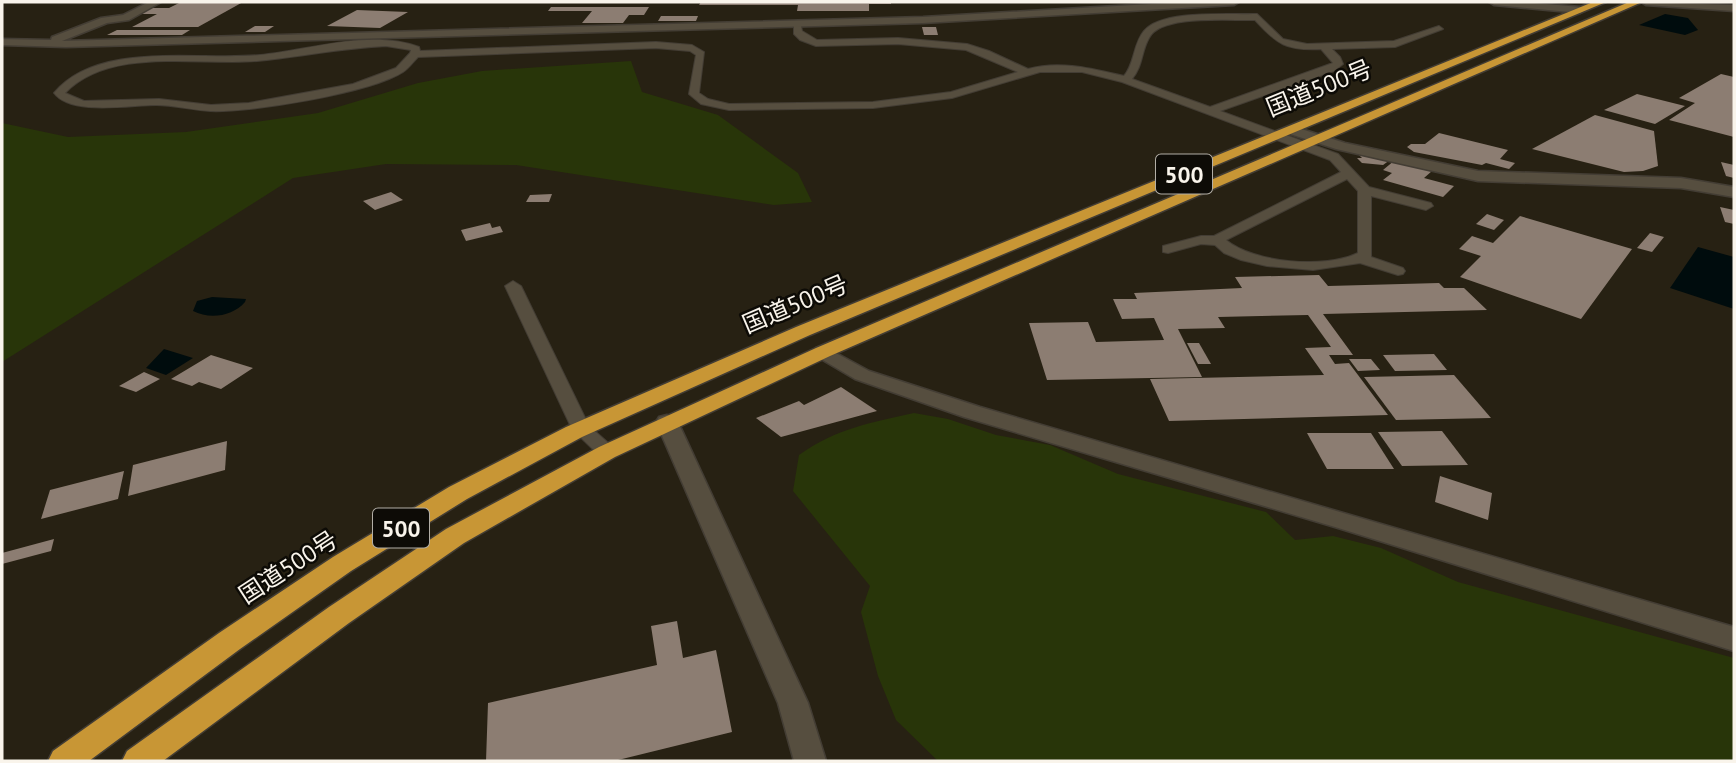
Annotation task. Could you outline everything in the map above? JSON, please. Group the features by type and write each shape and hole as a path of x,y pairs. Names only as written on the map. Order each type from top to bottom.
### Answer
{"highway":[{"name":"国道500号","path":"64,761 251,624 332,570 483,480 581,429 741,357 1601,2"},
{"name":"国道500号","path":"138,761 319,629 433,551 516,501 607,452 823,352 1637,2"}],"street":[{"path":"41,44 105,20 125,18 156,2"},
{"path":"2,42 41,44 1018,16 1234,2"},
{"path":"1494,2 1580,10"},
{"path":"1646,2 1734,8"},
{"path":"1292,130 1478,176 1681,183 1734,192"},
{"path":"823,352 862,375 972,412 1343,520 1734,639"},
{"path":"667,422 793,704 810,761"}],"lane":[{"path":"1126,80 1134,73 1144,35 1153,25 1186,18 1256,17 1279,41 1290,45 1324,47 1395,44 1439,29"},
{"path":"797,23 797,32 803,38 816,43 898,41 967,47 1026,72"},
{"path":"598,49 609,29"},
{"path":"257,58 361,34"},
{"path":"377,45 407,45 416,49 415,54 400,70 355,88 249,106 211,108 147,102 89,105 60,96 65,85 72,79 141,61 186,57 257,58 333,47 377,45"},
{"path":"415,54 656,46 692,48 701,54 694,94 705,102 729,107 873,105 919,101 952,95 1026,72 1060,68 1090,71 1126,80 1334,157 1364,190 1426,206"},
{"path":"1209,111 1330,69 1338,64 1337,59 1324,47"},
{"path":"1090,71 1134,68"},
{"path":"1219,241 1221,236 1349,173"},
{"path":"1219,241 1223,247 1276,265 1339,265 1360,259 1364,255 1364,190"},
{"path":"1168,249 1201,240 1219,241"},
{"path":"1360,259 1398,271"},
{"path":"513,286 581,429 607,452"}],"green space":[{"path":"631,61 642,92 718,115 798,173 812,202 774,205 516,165 386,164 293,178 2,362 2,123 68,137 186,132 318,113 418,83 482,71"},
{"path":"914,413 948,419 996,435 1050,445 1118,474 1266,512 1295,540 1333,536 1381,548 1458,582 1734,658 1734,761 938,761 896,720 878,676 861,612 870,586 793,491 799,455 840,432"}],"shaded area":[{"path":"1665,14 1688,18 1698,30 1685,35 1639,25"},
{"path":"1698,247 1734,257 1734,309 1670,288"},
{"path":"212,297 246,299 234,311 221,315 193,311 197,301"},
{"path":"164,349 193,358 166,375 146,368"}],"building":[{"path":"181,2 243,2 198,27 132,27 157,14 137,14 150,8 169,8"},
{"path":"701,2 891,4 869,4 869,11 797,11 798,5 699,5"},
{"path":"551,7 649,7 644,15 629,15 623,23 582,23 592,11 548,11"},
{"path":"357,10 408,12 380,28 327,26"},
{"path":"661,16 698,16 696,21 658,21"},
{"path":"255,26 274,26 265,32 245,32"},
{"path":"922,27 936,27 938,35 924,35"},
{"path":"117,30 190,30 182,35 107,35"},
{"path":"1721,74 1734,77 1734,137 1669,120 1695,103 1679,98"},
{"path":"1637,94 1685,106 1655,124 1604,110"},
{"path":"1595,115 1654,131 1658,166 1643,171 1624,172 1532,149"},
{"path":"1439,133 1508,150 1500,159 1515,163 1509,169 1486,163 1482,165 1414,152 1407,147 1411,144 1425,144"},
{"path":"1354,150 1390,160 1383,165 1362,163 1357,158 1362,158"},
{"path":"1395,160 1432,171 1424,178 1454,186 1443,197 1383,180 1392,173 1383,170"},
{"path":"1721,162 1734,165 1734,178 1726,176"},
{"path":"391,192 403,200 375,210 363,201"},
{"path":"552,194 549,202 526,202 530,195"},
{"path":"1720,207 1734,210 1734,224 1725,222"},
{"path":"1487,214 1504,220 1494,230 1476,224"},
{"path":"1520,216 1632,249 1581,319 1460,277 1481,256 1459,249 1472,236 1493,243"},
{"path":"490,223 492,228 500,226 503,232 466,241 461,230"},
{"path":"1650,233 1664,237 1652,252 1637,248"},
{"path":"1319,275 1328,286 1439,283 1444,288 1464,288 1487,310 1323,314 1353,355 1329,355 1335,364 1349,363 1388,415 1169,421 1150,379 1324,375 1305,348 1331,347 1308,315 1218,317 1225,328 1178,329 1202,377 1047,380 1029,323 1088,322 1096,342 1164,340 1154,318 1122,319 1113,299 1137,299 1134,293 1242,288 1235,277"},
{"path":"1187,343 1199,343 1211,364 1198,364"},
{"path":"1434,354 1447,370 1395,371 1383,355"},
{"path":"211,355 253,368 221,389 199,382 192,386 171,379"},
{"path":"1349,359 1371,359 1380,370 1358,371"},
{"path":"144,372 160,379 136,392 119,386"},
{"path":"1454,375 1491,418 1396,420 1364,377"},
{"path":"841,387 877,411 781,437 756,418 799,401 804,405"},
{"path":"1442,431 1468,465 1402,466 1378,432"},
{"path":"1307,433 1371,433 1394,469 1327,469"},
{"path":"227,441 225,470 128,496 133,465"},
{"path":"124,471 118,499 41,519 50,490"},
{"path":"1440,476 1492,493 1488,520 1435,502"},
{"path":"54,539 51,551 2,564 2,553"},
{"path":"677,621 683,658 716,650 732,732 614,761 486,761 488,703 657,665 651,626"}]}
